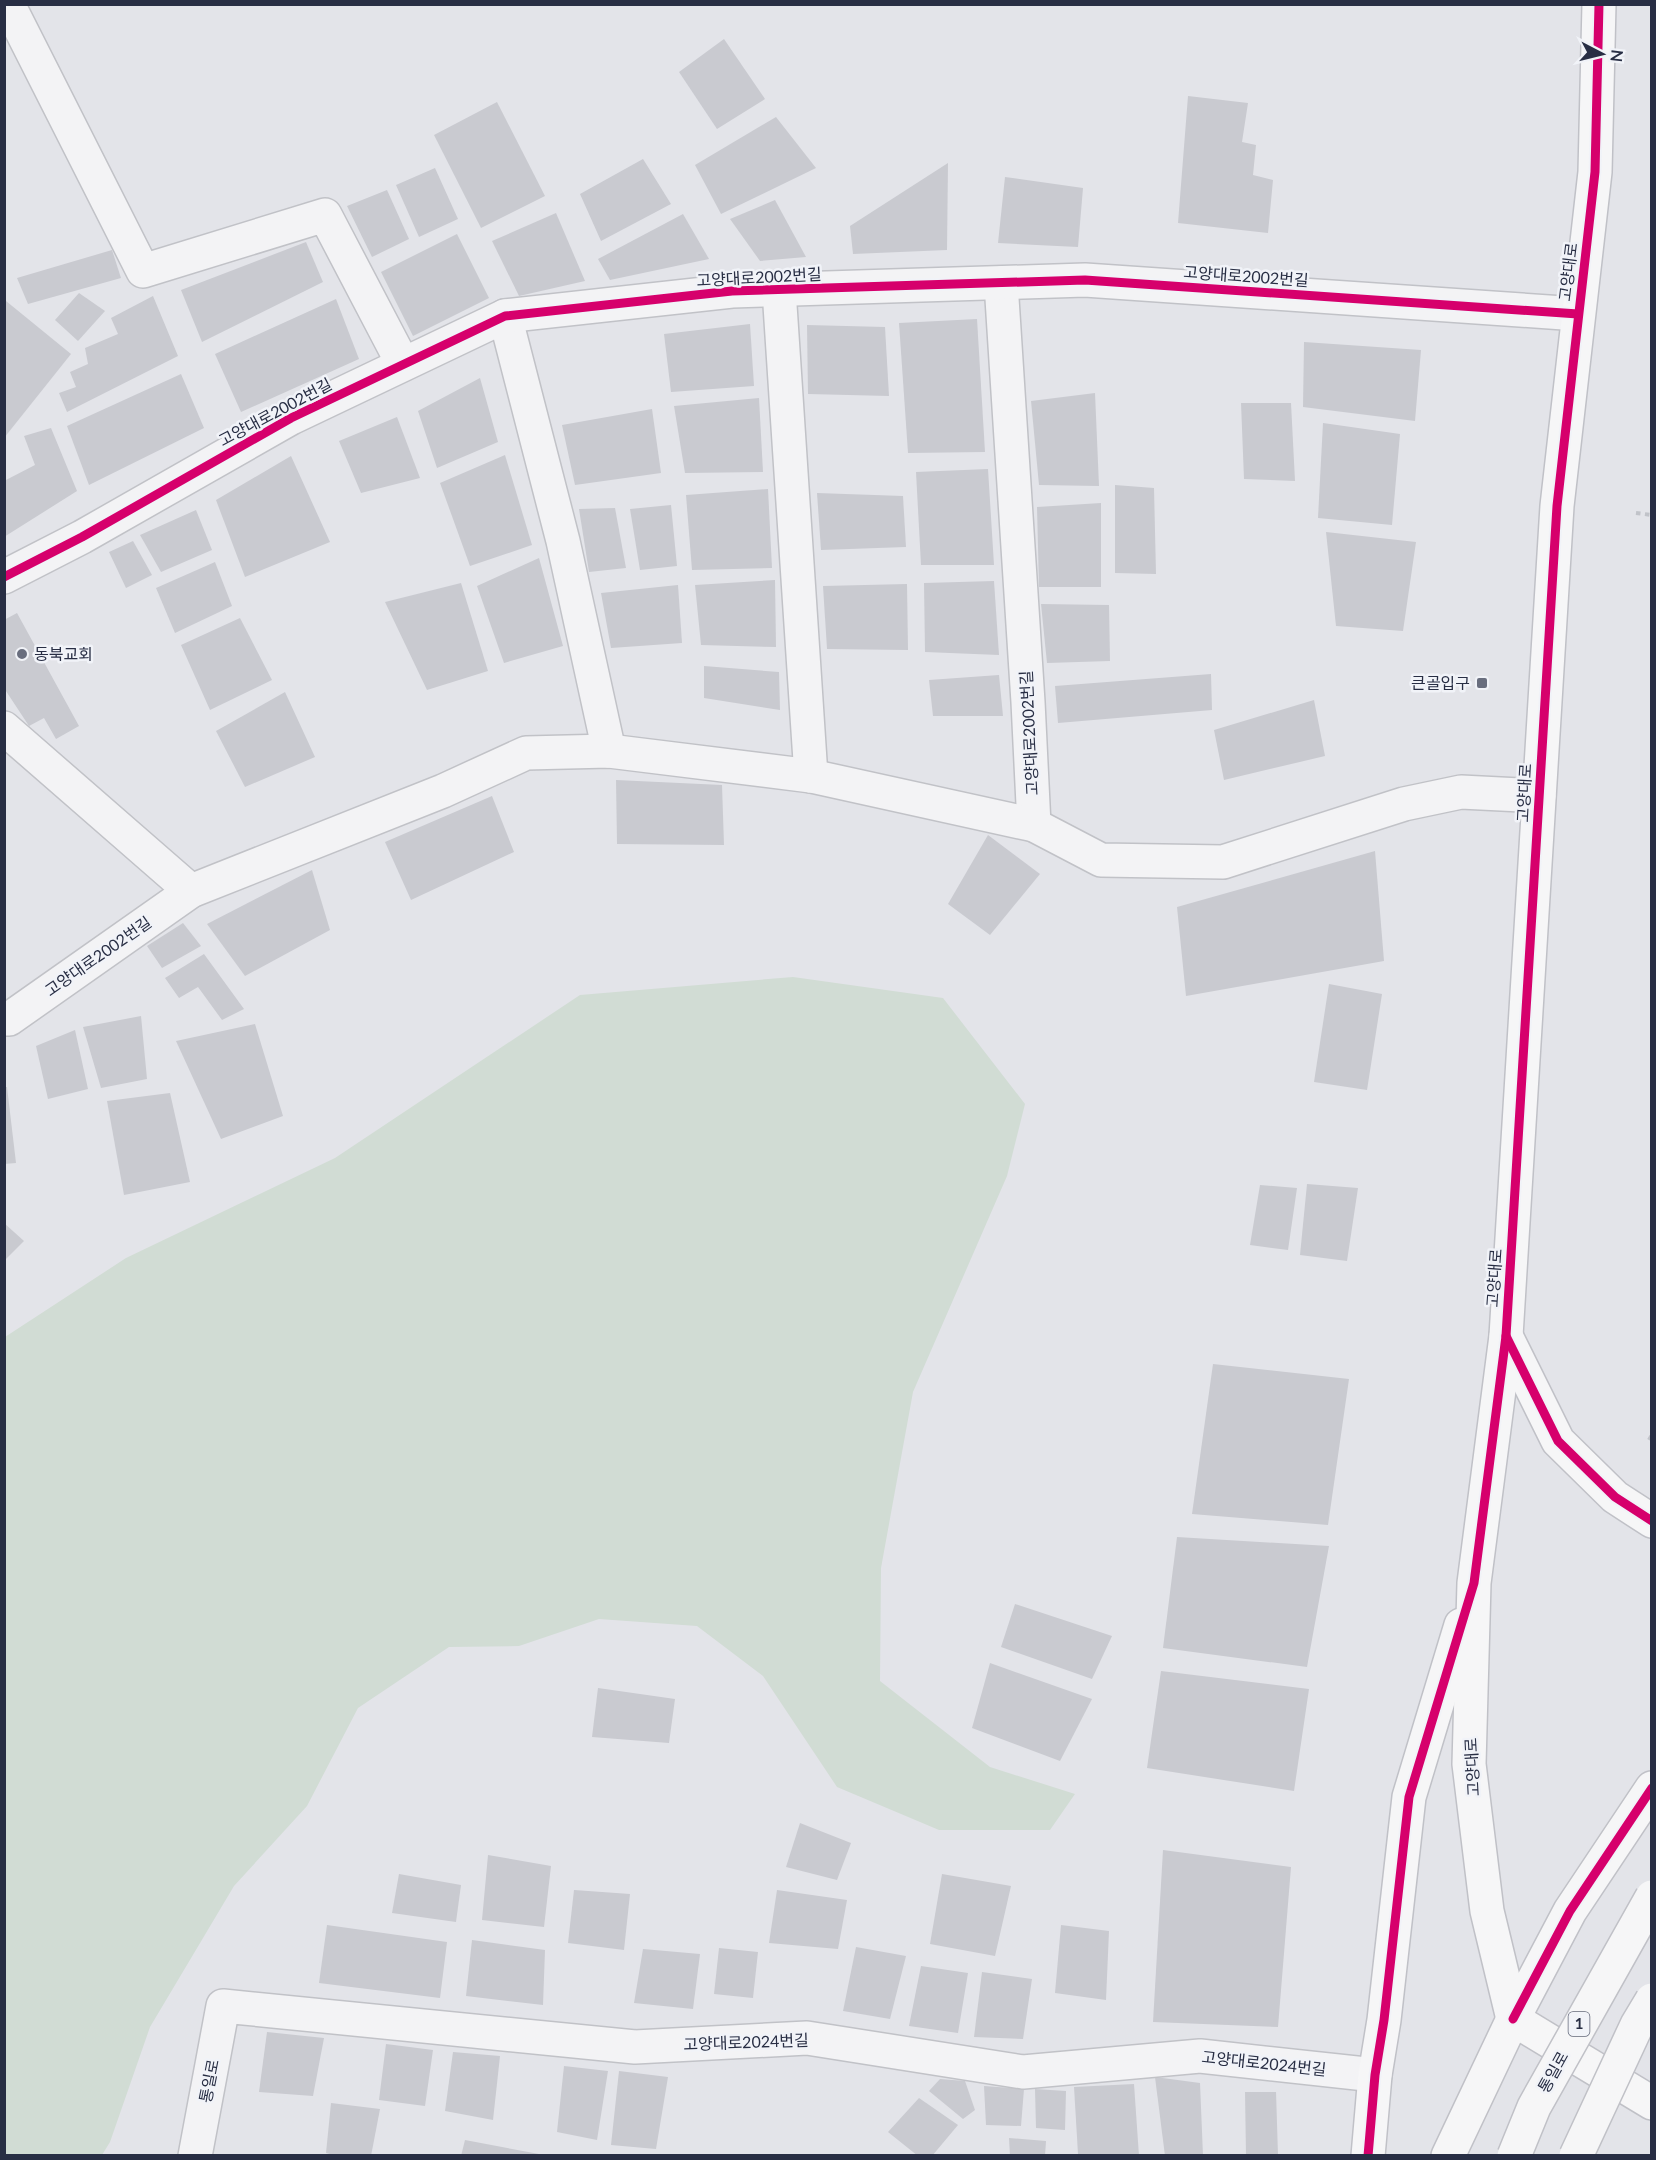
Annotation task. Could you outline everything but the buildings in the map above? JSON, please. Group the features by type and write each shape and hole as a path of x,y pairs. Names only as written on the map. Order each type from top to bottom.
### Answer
{"main road":[{"name":"고양대로","path":"1512,2019 1487,1911 1469,1764 1474,1583 1506,1336 1557,506 1594,172 1599,5"},
{"path":"1506,1336 1558,1440 1615,1497 1652,1521"},
{"path":"1368,2156 1375,2074 1384,2020 1409,1797 1474,1583"},
{"path":"1448,2156 1512,2019 1570,1911 1652,1788"},
{"name":"통일로","path":"1514,2156 1534,2107 1652,1897"},
{"path":"1576,2156 1637,2025 1652,2000"},
{"path":"1512,2019 1652,2103"}],"street":[{"path":"8,4 143,271 325,215 403,364"},
{"path":"1589,4 1599,5"},
{"name":"고양대로2002번길","path":"4,577 82,537 291,418 505,316 732,291 1085,280 1578,314"},
{"name":"고양대로2002번길","path":"1001,283 1034,825"},
{"path":"779,290 810,776"},
{"path":"505,316 563,541 609,751"},
{"path":"4,728 190,891"},
{"name":"고양대로2002번길","path":"4,1019 9,1019 190,891 443,792 526,753 609,751 810,776 1034,825 1101,860 1223,862 1415,801 1461,792 1539,796"},
{"name":"고양대로2024번길","path":"223,2006 635,2047 807,2038 1023,2072 1200,2056 1375,2074"},
{"name":"통일로","path":"195,2156 223,2006"}],"path":[{"path":"1636,513 1652,515"},
{"path":"1649,1440 1652,1435"}],"shaded area":[{"path":"793,977 943,998 1025,1104 1007,1176 913,1392 881,1568 880,1681 990,1767 1075,1794 1050,1830 939,1830 837,1787 763,1676 697,1626 599,1619 519,1646 449,1647 358,1708 307,1806 234,1886 150,2027 110,2142 102,2155 5,2155 5,1337 126,1258 335,1158 580,995"}],"cycle path":[{"path":"1368,2156 1375,2075 1384,2020 1409,1797 1474,1583 1506,1336 1557,506 1595,172 1599,4"},
{"path":"4,577 82,537 291,418 505,316 732,291 1085,280 1578,314"},
{"path":"1506,1336 1558,1441 1615,1497 1652,1521"},
{"path":"1513,2019 1570,1911 1652,1788"}],"place":[{"name":"동북교회","path":"22,654"},
{"name":"큰골입구","path":"1482,683"}]}
